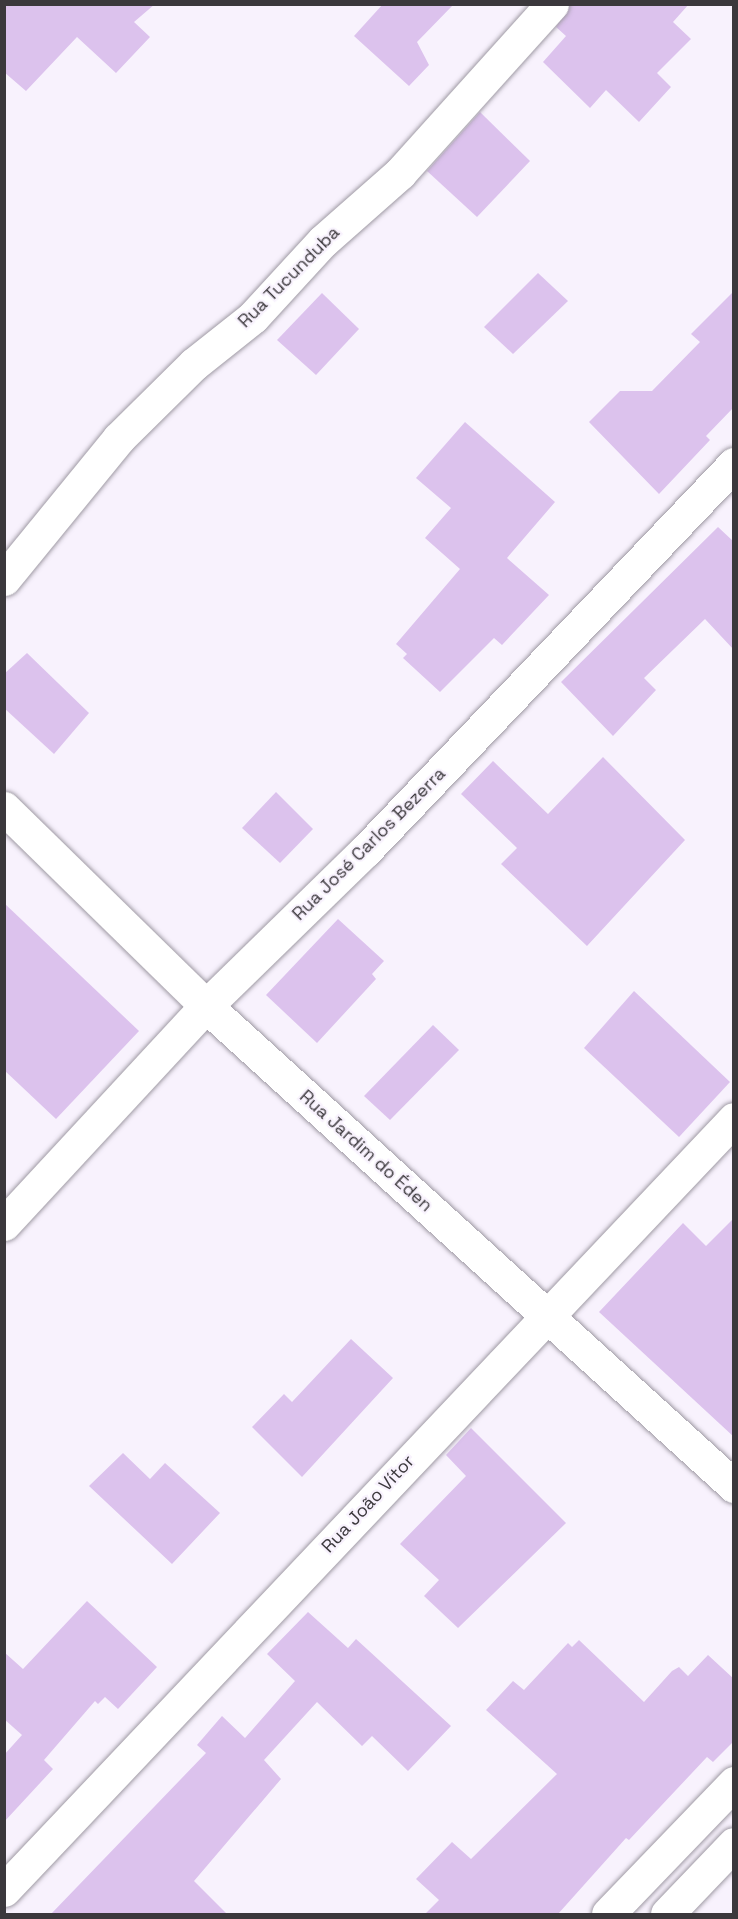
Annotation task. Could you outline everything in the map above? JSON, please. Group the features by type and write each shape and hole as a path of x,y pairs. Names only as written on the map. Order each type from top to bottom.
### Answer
{"street":[{"name":"Rua Tucunduba","path":"4,579 118,439 194,364 253,317 323,241 400,173 552,4"},
{"name":"Rua José Carlos Bezerra","path":"4,1224 206,1006 365,851 734,464"},
{"name":"Rua Jardim do Éden","path":"4,808 206,1006 734,1486"},
{"name":"Rua João Vítor","path":"4,1890 734,1119"},
{"path":"608,1914 734,1783"},
{"path":"667,1914 734,1844"}],"building":[{"path":"4,4 155,4 134,22 150,37 116,73 77,37 26,91 4,72"},
{"path":"383,4 454,4 417,42 429,65 409,86 354,36"},
{"path":"570,4 689,4 673,22 691,39 657,73 671,87 639,122 606,90 590,108 543,62 566,36 556,27"},
{"path":"480,112 530,161 477,217 427,171"},
{"path":"538,273 568,301 513,354 484,327"},
{"path":"734,291 734,407 706,436 710,440 659,494 589,422 620,391 652,391 700,342 691,334"},
{"path":"322,293 359,329 316,375 277,340"},
{"path":"465,422 555,502 507,558 549,595 502,645 494,638 440,692 403,658 407,654 396,644 460,569 425,538 451,508 416,478"},
{"path":"718,527 734,542 734,650 705,619 644,678 656,690 613,736 561,682"},
{"path":"27,653 89,713 54,754 4,708 4,674"},
{"path":"603,757 685,840 587,946 501,864 517,848 461,794 493,761 548,814"},
{"path":"276,792 313,829 280,863 242,828"},
{"path":"4,903 139,1031 56,1119 4,1070"},
{"path":"338,919 384,961 372,974 376,979 317,1043 266,995"},
{"path":"634,991 730,1082 679,1137 584,1048"},
{"path":"433,1025 459,1050 390,1120 364,1096"},
{"path":"734,1218 734,1437 599,1312 683,1223 706,1246"},
{"path":"351,1339 393,1378 302,1477 252,1427 284,1394 292,1402"},
{"path":"471,1428 566,1523 458,1628 424,1596 439,1580 400,1544 466,1476 446,1455"},
{"path":"123,1453 150,1479 165,1463 220,1513 172,1564 89,1486"},
{"path":"87,1601 157,1667 118,1709 105,1697 98,1704 95,1701 44,1760 53,1769 4,1822 4,1755 22,1735 4,1719 4,1652 23,1669"},
{"path":"308,1612 348,1648 356,1639 451,1726 408,1771 372,1736 362,1746 317,1702 264,1760 281,1779 194,1881 227,1914 51,1914 206,1753 197,1745 222,1716 245,1738 295,1681 267,1654"},
{"path":"579,1640 644,1702 672,1671 679,1667 688,1676 708,1655 734,1679 734,1741 713,1762 707,1757 629,1840 626,1838 558,1914 425,1914 439,1900 416,1879 452,1842 471,1859 557,1774 486,1710 513,1681 524,1690 568,1643 572,1647"}]}
